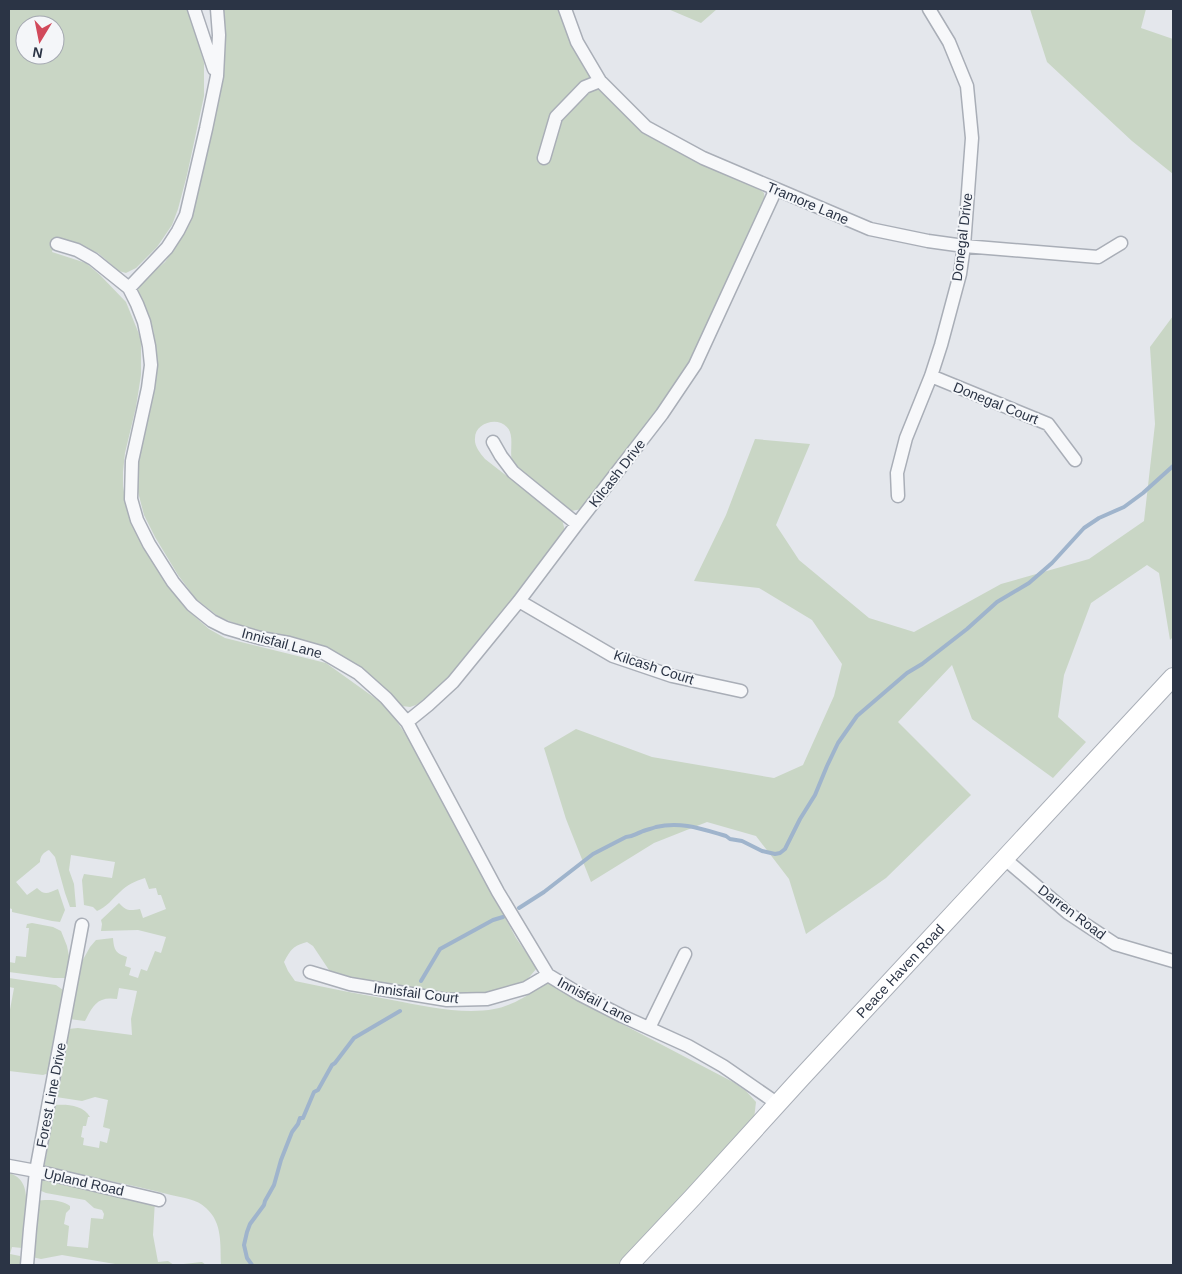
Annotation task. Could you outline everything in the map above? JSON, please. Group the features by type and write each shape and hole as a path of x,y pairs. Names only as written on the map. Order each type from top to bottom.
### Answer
{"main road":[{"name":"Peace Haven Road","path":"629,1265 1173,677"}],"street":[{"path":"194,9 216,76"},
{"path":"129,288 167,248 186,215 216,76 217,9"},
{"name":"Tramore Lane","path":"565,9 577,42 600,81 646,127 703,158 870,229 964,246 1098,257 1121,243"},
{"name":"Donegal Drive","path":"898,496 897,474 906,438 931,376 960,274 964,246 972,138 967,86 949,42 929,9"},
{"path":"544,158 556,117 585,87 600,81"},
{"name":"Kilcash Drive","path":"407,722 453,682 519,602 662,414 695,365 776,189"},
{"name":"Innisfail Lane","path":"57,244 76,250 93,259 129,288 144,322 151,365 148,388 132,461 131,499 136,520 172,582 192,605 212,621 226,628 260,638 289,643 324,654 358,673 386,698 407,722 498,892 548,975 581,995 622,1016 688,1046 723,1066 778,1104"},
{"name":"Donegal Court","path":"931,376 1048,424 1076,460"},
{"path":"493,442 513,472 577,524"},
{"name":"Kilcash Court","path":"519,602 613,656 672,676 741,691"},
{"name":"Darren Road","path":"1005,859 1068,913 1115,944 1173,962"},
{"name":"Forest Line Drive","path":"27,1265 36,1171 82,925"},
{"path":"649,1028 685,954"},
{"name":"Innisfail Court","path":"310,972 350,984 446,1000 487,999 526,988 548,975"},
{"name":"Upland Road","path":"9,1166 159,1200"}],"green space":[{"path":"9,9 189,9 204,63 204,96 187,175 172,225 157,247 136,268 126,273 119,271 98,253 67,240 56,238 52,252 86,263 100,275 126,302 141,339 141,375 136,407 125,453 123,472 127,510 144,547 165,582 186,609 209,629 225,638 326,663 379,701 394,717 425,764 516,938 537,968 526,981 508,990 460,997 344,978 329,970 313,946 307,942 295,947 289,954 284,962 288,971 295,981 430,1007 469,1011 482,1011 505,1006 521,999 544,983 552,981 603,1014 733,1082 746,1091 756,1102 754,1119 620,1265 221,1265 218,1227 206,1208 198,1203 185,1198 92,1177 44,1169 55,1105 74,1106 84,1110 90,1117 88,1117 86,1126 83,1126 81,1137 84,1138 83,1145 99,1148 100,1141 107,1143 110,1129 103,1127 108,1100 95,1097 82,1101 56,1097 68,1029 78,1028 132,1035 131,1019 137,991 119,988 117,999 110,998 96,1003 85,1021 69,1019 80,965 96,940 113,938 116,951 127,957 125,966 131,968 129,975 138,978 141,969 147,971 155,951 161,953 166,937 138,930 101,931 101,920 119,903 128,910 140,909 143,918 166,909 161,895 158,895 156,888 149,889 145,878 128,885 107,905 97,911 93,907 84,905 82,880 84,874 112,878 115,862 71,855 69,870 74,884 76,907 70,907 55,857 49,850 43,854 40,862 16,882 27,895 37,888 47,893 58,889 65,910 60,922 12,912 12,909 9,908"},
{"path":"223,9 559,9 565,29 584,68 599,90 640,128 676,151 758,187 764,193 765,201 695,358 665,404 582,509 571,511 515,468 511,457 511,437 507,427 501,423 492,422 480,427 476,434 475,444 485,459 562,519 565,531 468,657 446,681 423,700 410,707 402,706 377,681 333,654 258,632 219,617 196,599 178,575 144,515 138,492 139,459 157,367 153,329 139,296 138,289 141,282 165,262 185,232 193,212 224,66 225,15"},
{"path":"668,9 717,9 701,23"},
{"path":"1030,9 1146,9 1141,28 1173,39 1173,174 1132,141 1047,62"},
{"path":"1173,316 1173,637 1170,640 1159,573 1147,565 1091,603 1064,675 1058,717 1086,742 1053,778 972,719 952,665 898,722 971,795 886,878 806,934 789,879 756,836 707,822 654,843 591,882 566,819 544,748 576,729 652,757 774,778 803,765 834,696 842,664 812,620 759,588 694,581 726,515 755,439 810,444 776,525 799,560 869,618 914,632 1001,584 1089,559 1144,521 1155,424 1150,347"},
{"path":"32,923 53,927 61,931 70,961 65,978 9,972 9,962 15,963 16,956 26,957 29,928 26,928 27,924"},
{"path":"9,978 56,985 63,990 49,1073 43,1075 9,1071 9,1015 14,988 9,987"},
{"path":"9,1173 20,1180 26,1197 22,1248 12,1247 10,1254 20,1256 21,1265 9,1265"},
{"path":"42,1174 155,1200 153,1235 158,1262 168,1261 174,1265 121,1265 62,1255 41,1259 32,1257 38,1201 54,1200 70,1206 66,1213 64,1224 69,1226 67,1246 88,1248 91,1218 103,1219 104,1214 102,1210 94,1208 85,1200 39,1190"},
{"path":"202,1262 206,1265 174,1265"}],"waterway":[{"path":"519,908 544,892 593,854 626,837 665,825 683,825 708,831 742,841 762,851 775,854 780,853 785,849 815,795 838,743 857,716 907,673 922,664 967,629 997,602 1029,583 1052,563 1084,528 1099,518 1124,507 1173,466"},
{"path":"421,981 440,949 493,920 503,917"},
{"path":"252,1265 247,1258 244,1245 247,1232 274,1185 292,1132 300,1118 303,1118 314,1092 318,1090 332,1065 354,1038 400,1011"}]}
